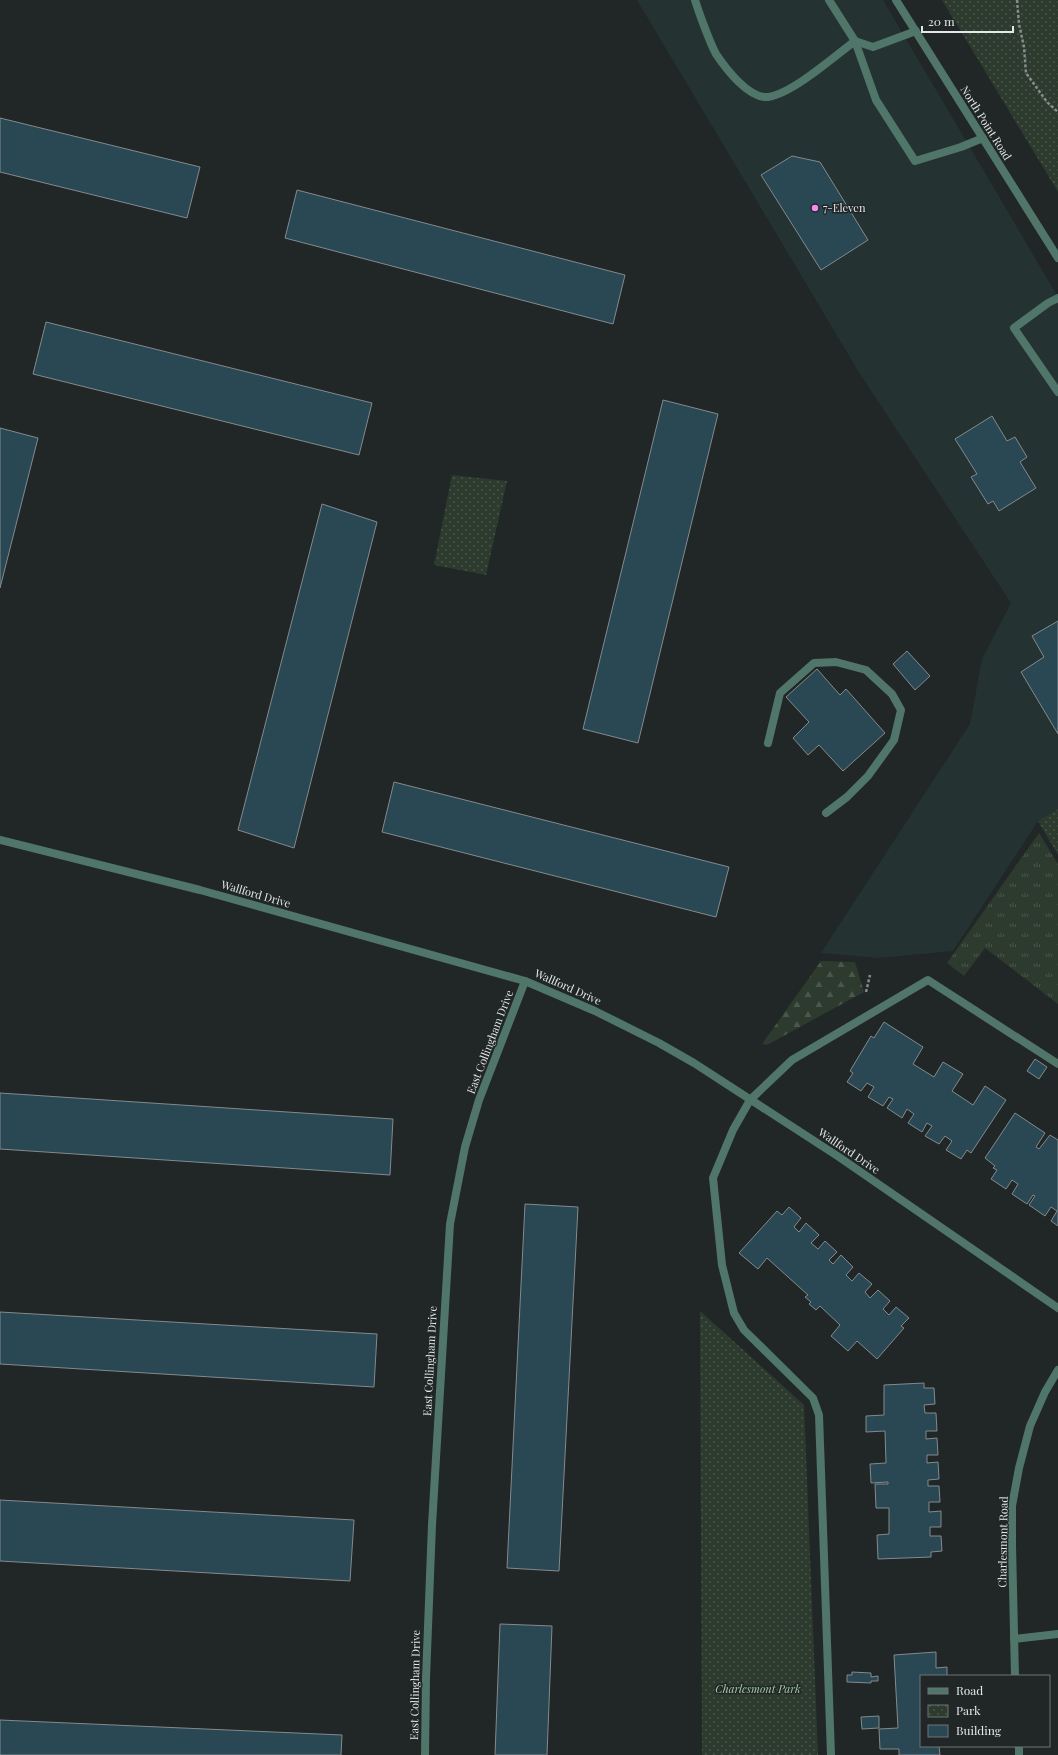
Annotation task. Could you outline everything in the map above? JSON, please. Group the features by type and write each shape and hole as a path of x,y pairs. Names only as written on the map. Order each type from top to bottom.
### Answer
{"street":[{"path":"695,0 716,53 736,80 755,95 768,97 790,89 855,41"},
{"path":"829,0 855,41 876,100 915,161 961,147 983,138"},
{"name":"North Point Road","path":"896,0 1058,258"},
{"path":"855,41 873,47 916,31"},
{"path":"1058,298 1048,303 1014,328 1058,392"},
{"path":"768,743 780,693 814,663 836,662 866,670 892,694 901,710 894,740 868,776 847,797 826,813"},
{"name":"Wallford Drive","path":"0,840 208,892 525,981 595,1011 659,1043 839,1157 1058,1308"},
{"path":"831,1755 819,1415 813,1398 744,1330 734,1313 726,1286 720,1251 713,1178 733,1130 750,1100 792,1060 928,980 1058,1064"},
{"name":"East Collingham Drive","path":"425,1755 426,1678 432,1532 450,1224 465,1147 479,1100 525,981"},
{"name":"Charlesmont Road","path":"1015,1675 1012,1545 1014,1498 1019,1468 1030,1426 1058,1370"},
{"path":"1014,1638 1058,1634"}],"path":[{"path":"1017,0 1026,73 1047,102 1058,112"}],"shaded area":[{"path":"637,0 883,0 1058,297 1058,809 1038,821 953,951 879,958 821,953 970,724 982,659 1011,603 860,374"}],"green space":[{"path":"942,0 1058,0 1058,192"},
{"path":"452,475 507,481 486,575 434,565"},
{"path":"1058,809 1058,855 1038,821"},
{"path":"1039,833 1058,864 1058,1004 985,948 964,976 947,963"},
{"path":"821,961 855,962 864,992 767,1045 762,1044"},
{"name":"Charlesmont Park","path":"700,1311 804,1405 818,1755 702,1755"}],"building":[{"path":"0,118 200,167 187,218 0,172"},
{"name":"7-Eleven","path":"792,156 820,162 868,240 821,270 761,175"},
{"path":"297,190 625,275 613,324 285,238"},
{"path":"46,322 372,403 359,455 33,374"},
{"path":"663,400 718,414 638,743 583,729"},
{"path":"992,416 1007,441 1015,437 1027,457 1020,462 1036,488 999,511 993,501 988,504 971,477 977,474 955,439"},
{"path":"0,428 38,438 0,588"},
{"path":"322,504 377,522 294,848 238,830"},
{"path":"1058,621 1058,734 1021,672 1044,657 1032,636"},
{"path":"907,651 930,676 915,690 893,664"},
{"path":"817,669 840,695 846,689 885,733 843,771 819,745 808,755 793,738 809,722 786,697"},
{"path":"394,782 729,867 716,917 382,832"},
{"path":"884,1022 923,1047 913,1064 934,1077 943,1062 963,1074 952,1091 973,1105 985,1086 1006,1100 971,1153 967,1150 961,1159 946,1150 952,1141 945,1136 939,1144 925,1136 932,1126 927,1123 922,1132 908,1123 914,1114 907,1109 902,1118 887,1108 893,1099 889,1097 883,1106 868,1097 874,1087 867,1083 861,1091 847,1082 853,1073 850,1071 871,1036 874,1038"},
{"path":"1035,1059 1047,1067 1039,1079 1027,1071"},
{"path":"0,1093 393,1119 390,1175 0,1149"},
{"path":"1015,1113 1045,1133 1036,1147 1039,1149 1050,1135 1058,1140 1058,1226 1051,1221 1057,1211 1051,1207 1045,1216 1029,1205 1035,1196 1033,1195 1027,1204 1012,1194 1018,1184 1012,1180 1006,1189 991,1179 997,1170 993,1168 995,1166 985,1158"},
{"path":"525,1204 578,1207 559,1571 507,1568"},
{"path":"789,1207 801,1218 794,1227 799,1232 806,1223 819,1235 811,1243 818,1249 825,1241 837,1252 829,1260 833,1264 841,1255 853,1267 846,1275 852,1281 859,1273 872,1284 865,1292 870,1298 878,1290 890,1301 883,1309 889,1315 896,1307 909,1318 901,1326 904,1328 877,1359 857,1341 848,1351 831,1336 840,1325 820,1306 816,1310 809,1304 811,1302 805,1297 808,1295 767,1258 758,1269 739,1253 777,1211 782,1215"},
{"path":"0,1312 377,1334 374,1387 0,1364"},
{"path":"924,1383 924,1388 934,1388 935,1404 924,1405 925,1413 936,1413 937,1431 926,1431 926,1439 937,1438 938,1455 927,1455 927,1463 938,1462 939,1479 928,1480 928,1486 939,1486 940,1502 929,1502 929,1512 941,1511 941,1527 930,1527 930,1536 941,1536 942,1551 931,1552 931,1557 878,1559 877,1535 889,1534 889,1508 876,1508 875,1484 888,1484 888,1482 871,1483 870,1464 886,1463 885,1431 866,1432 866,1416 884,1415 884,1385"},
{"path":"0,1500 354,1520 350,1581 0,1561"},
{"path":"500,1624 552,1626 547,1755 495,1755"},
{"path":"936,1652 936,1668 947,1667 947,1675 920,1675 920,1747 939,1747 940,1755 899,1755 899,1749 880,1749 879,1729 898,1728 894,1655"},
{"path":"852,1672 871,1673 871,1677 878,1676 878,1681 871,1681 871,1683 847,1682 847,1675 852,1675"},
{"path":"879,1716 879,1728 862,1729 861,1717"},
{"path":"0,1720 342,1735 341,1755 0,1755"}],"place":[{"name":"7-Eleven","path":"815,208"}]}
